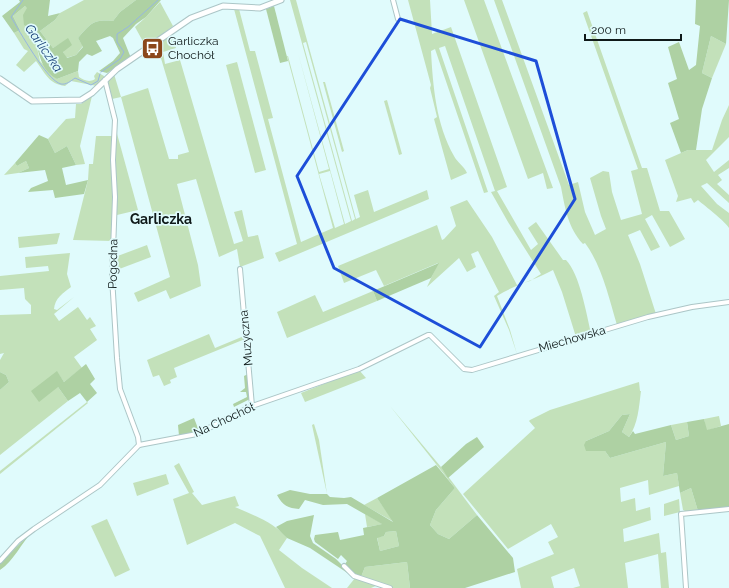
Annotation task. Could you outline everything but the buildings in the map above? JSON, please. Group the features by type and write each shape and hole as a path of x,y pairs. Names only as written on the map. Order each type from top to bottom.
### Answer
{"street":[{"path":"0,79 27,99 46,102 81,100 92,93 116,69 198,15 223,6 260,8 281,0"},
{"path":"393,0 398,18"},
{"name":"Pogodna","path":"105,80 115,120 113,160 115,197 112,277 117,358 120,390 138,437 139,444"},
{"name":"Muzyczna","path":"240,270 252,406"},
{"name":"Miechowska","path":"430,335 464,369 472,370 648,317 686,308 729,302"},
{"name":"Na Chochół","path":"139,444 197,434 252,406 359,369 430,335"},
{"path":"0,561 18,541 100,485 139,444"},
{"path":"686,588 681,514 729,509"},
{"path":"344,566 354,576 390,588"}],"highlighted area":[{"path":"400,19 536,61 575,199 480,347 334,268 297,176"}],"green space":[{"path":"19,0 50,0 48,16 60,13 55,20 40,31 53,48 68,38 72,45 63,52 67,58 76,55 83,47 78,38 93,23 113,21 120,12 136,0 161,0 146,17 136,24 123,38 131,58 107,73 99,71 113,61 120,53 113,38 110,36 96,41 102,51 92,56 87,54 79,62 78,71 57,79 49,73 43,65 37,46 51,56 48,50 36,39 33,29 24,25 23,15 27,8 25,6 13,16 20,30 14,33 2,16 20,2"},
{"path":"84,0 136,0 120,12 113,21 93,23 78,38 83,46 76,55 66,58 63,52 68,39 53,48 40,31 55,20 60,13"},
{"path":"290,0 296,0 356,219 360,217 354,195 368,190 374,212 427,190 429,199 279,262 275,253 297,244 234,9 239,9 250,51 255,51 273,118 268,119 301,242 333,228 287,56 319,172 329,169 298,53 345,224 351,221","holes":["306,42 355,219 352,221 303,43","330,171 344,224 335,228 319,174"]},
{"path":"408,0 430,0 432,34 451,27 507,187 497,191 531,250 538,244 528,228 536,222 563,260 566,260 571,267 579,284 591,333 576,337 562,292 553,270 532,280 541,274 491,192 495,191 445,46 439,48 488,192 484,193 435,49 431,51 434,92 439,118 454,156 467,173 451,180 434,119 437,117 430,88 431,85"},
{"path":"464,0 484,0 553,188 547,189 543,173 528,179"},
{"path":"494,0 502,0 569,185 578,182 585,212 595,235 606,229 590,178 603,171 609,172 612,192 621,220 642,214 631,171 638,169 583,13 587,11 642,168 647,168 660,211 669,211 685,239 670,247 652,215 645,219 660,247 651,251 640,230 628,235 640,264 656,314 617,325 604,282 596,262 585,243 583,244 578,238 571,224 561,187"},
{"path":"696,0 729,0 726,44 711,36 702,73 712,78 702,109 696,150 688,150 681,153 670,123 679,119 668,83 677,79 668,47 679,42 689,70 696,65 700,26 695,24"},
{"path":"160,2 173,26 146,47 135,27"},
{"path":"25,6 28,8 40,61 57,79 78,71 79,77 91,81 95,79 94,76 97,72 104,76 104,79 97,86 71,81 65,86 55,83 48,77 36,61 24,72 16,65 28,51 24,49 14,33 20,30 13,16"},
{"path":"274,6 288,61 280,63 266,9"},
{"path":"172,35 176,48 163,52 165,64 180,60 234,244 243,241 234,212 242,210 248,237 258,235 264,258 240,267 237,249 219,257 196,179 177,184 198,265 201,286 170,299 166,290 138,302 134,293 170,277 121,97 148,88 169,159 178,159 178,155 189,152 157,45"},
{"path":"711,36 726,44 712,78 702,73"},
{"path":"237,62 266,170 255,173 226,65"},
{"path":"114,74 121,97 112,99 108,83"},
{"path":"323,82 325,82 344,151 342,152"},
{"path":"92,96 80,146 85,164 76,165 67,146 55,153 48,139 66,119 75,118 76,104 81,104"},
{"path":"387,100 402,154 399,155 384,101"},
{"path":"729,105 729,137 706,160 714,172 729,160 729,168 718,175 722,180 717,184 729,195 729,203 707,183 701,186 717,204 729,213 729,228 720,218 698,200 694,203 691,198 676,202 678,196 665,160 688,150 712,150 722,120"},
{"path":"116,130 138,210 117,215 115,160"},
{"path":"39,135 48,139 55,153 67,146 76,165 62,168 66,185 88,180 84,194 55,198 53,190 28,192 31,188 48,181 45,170 18,173 29,168 26,161 17,166 15,163"},
{"path":"96,136 112,136 112,241 73,240 88,180 89,164 93,164"},
{"path":"26,161 29,168 18,173 4,175 15,163 17,166"},
{"path":"467,200 492,237 517,285 524,283 497,296 510,330 517,354 509,330 494,296 499,292 478,251 471,254 476,267 467,272 459,258 427,287 438,263 384,286 376,270 344,283 338,266 437,225 442,240 444,239 456,226 450,207"},
{"path":"60,233 57,244 19,248 18,237"},
{"path":"147,245 151,257 114,271 115,257"},
{"path":"70,253 67,274 71,287 58,299 54,309 57,310 74,297 54,314 59,321 78,307 87,320 90,317 96,326 90,329 97,340 74,357 82,368 64,382 57,372 58,387 68,401 0,455 0,390 9,382 6,375 0,372 0,360 4,353 0,354 0,315 31,314 31,305 25,299 24,288 0,290 0,276 49,271 48,266 26,268 25,257"},
{"path":"439,263 431,278 377,301 373,291"},
{"path":"373,291 377,301 287,338 277,312 315,295 323,312"},
{"path":"209,334 215,348 244,336 245,339 174,368 177,377 170,380 171,383 164,386 159,375 153,377 147,360"},
{"path":"86,364 95,379 90,384 97,393 87,402 80,393 68,401 58,387 39,402 31,391 57,371 64,382"},
{"path":"359,370 366,378 305,402 301,393"},
{"path":"0,372 6,375 9,382 0,390"},
{"path":"248,374 250,399 234,407 233,404 247,397 246,392 240,392 245,388 244,376"},
{"path":"639,382 641,391 638,415 629,437 622,432 630,414 622,415 609,431 586,441 586,451 605,451 610,458 666,442 663,476 677,473 679,486 649,495 648,480 620,488 621,502 635,498 636,511 650,507 651,520 623,529 624,542 659,533 661,553 666,552 669,588 661,588 658,554 625,563 628,588 573,588 580,586 574,568 551,577 554,588 521,588 517,569 554,554 548,542 558,537 551,524 508,549 463,494 535,428 529,421 530,420 550,410"},
{"path":"87,402 88,403 0,474 0,471"},
{"path":"390,406 441,467 477,515 449,539 438,534 430,525 436,510 455,488"},
{"path":"630,414 622,432 629,437 633,431 635,434 671,425 676,440 689,436 687,422 704,419 707,430 729,424 729,509 698,511 691,488 680,493 677,473 663,476 666,442 610,458 605,451 586,451 584,445 586,441 609,431 622,415"},
{"path":"719,416 721,426 706,431 704,419"},
{"path":"194,418 199,431 179,436 178,425"},
{"path":"687,422 689,436 676,440 671,425"},
{"path":"314,424 319,440 327,494 312,425"},
{"path":"477,437 484,447 448,478 441,467 466,444"},
{"path":"179,463 194,492 192,493 202,505 235,496 239,506 235,507 270,524 287,538 279,550 302,568 332,588 285,588 260,536 235,523 187,545 173,499 189,493 174,466"},
{"path":"436,465 455,488 436,510 430,525 438,534 449,539 477,515 513,558 515,572 465,588 410,588 407,562 365,567 361,577 353,573 345,564 347,561 341,555 338,559 315,542 315,535 338,532 340,540 364,535 363,528 382,524 347,504 323,505 305,500 299,509 295,509 281,502 277,495 290,490 310,494 327,494 330,497 351,497 393,522 377,498","holes":["396,531 399,546 380,551 377,538 384,536 386,532"]},
{"path":"166,474 169,484 137,496 133,483"},
{"path":"691,488 698,511 687,512 683,510 680,493"},
{"path":"377,498 394,522 364,505"},
{"path":"679,499 680,512 664,516 664,504"},
{"path":"365,514 383,524 367,527"},
{"path":"314,515 310,536 313,543 336,559 355,578 310,548 287,538 276,527 287,521"},
{"path":"107,519 130,570 115,577 91,526"},
{"path":"33,531 9,562 0,570 0,563"},
{"path":"396,531 399,546 380,551 377,537 384,536 386,532"},
{"path":"407,562 410,588 393,588 361,577 365,567"},
{"path":"355,578 378,585 371,588 347,588"}],"waterway":[{"name":"Garliczka","path":"23,0 11,17 41,65 55,81 65,84 75,78 91,85 98,81 100,74"},
{"name":"Garliczka","path":"101,72 120,59 124,52 117,42 117,34 128,27 158,0"}],"place":[{"name":"Garliczka Chochół","path":"153,48"}],"district":[{"name":"Garliczka","path":"161,219"}]}
